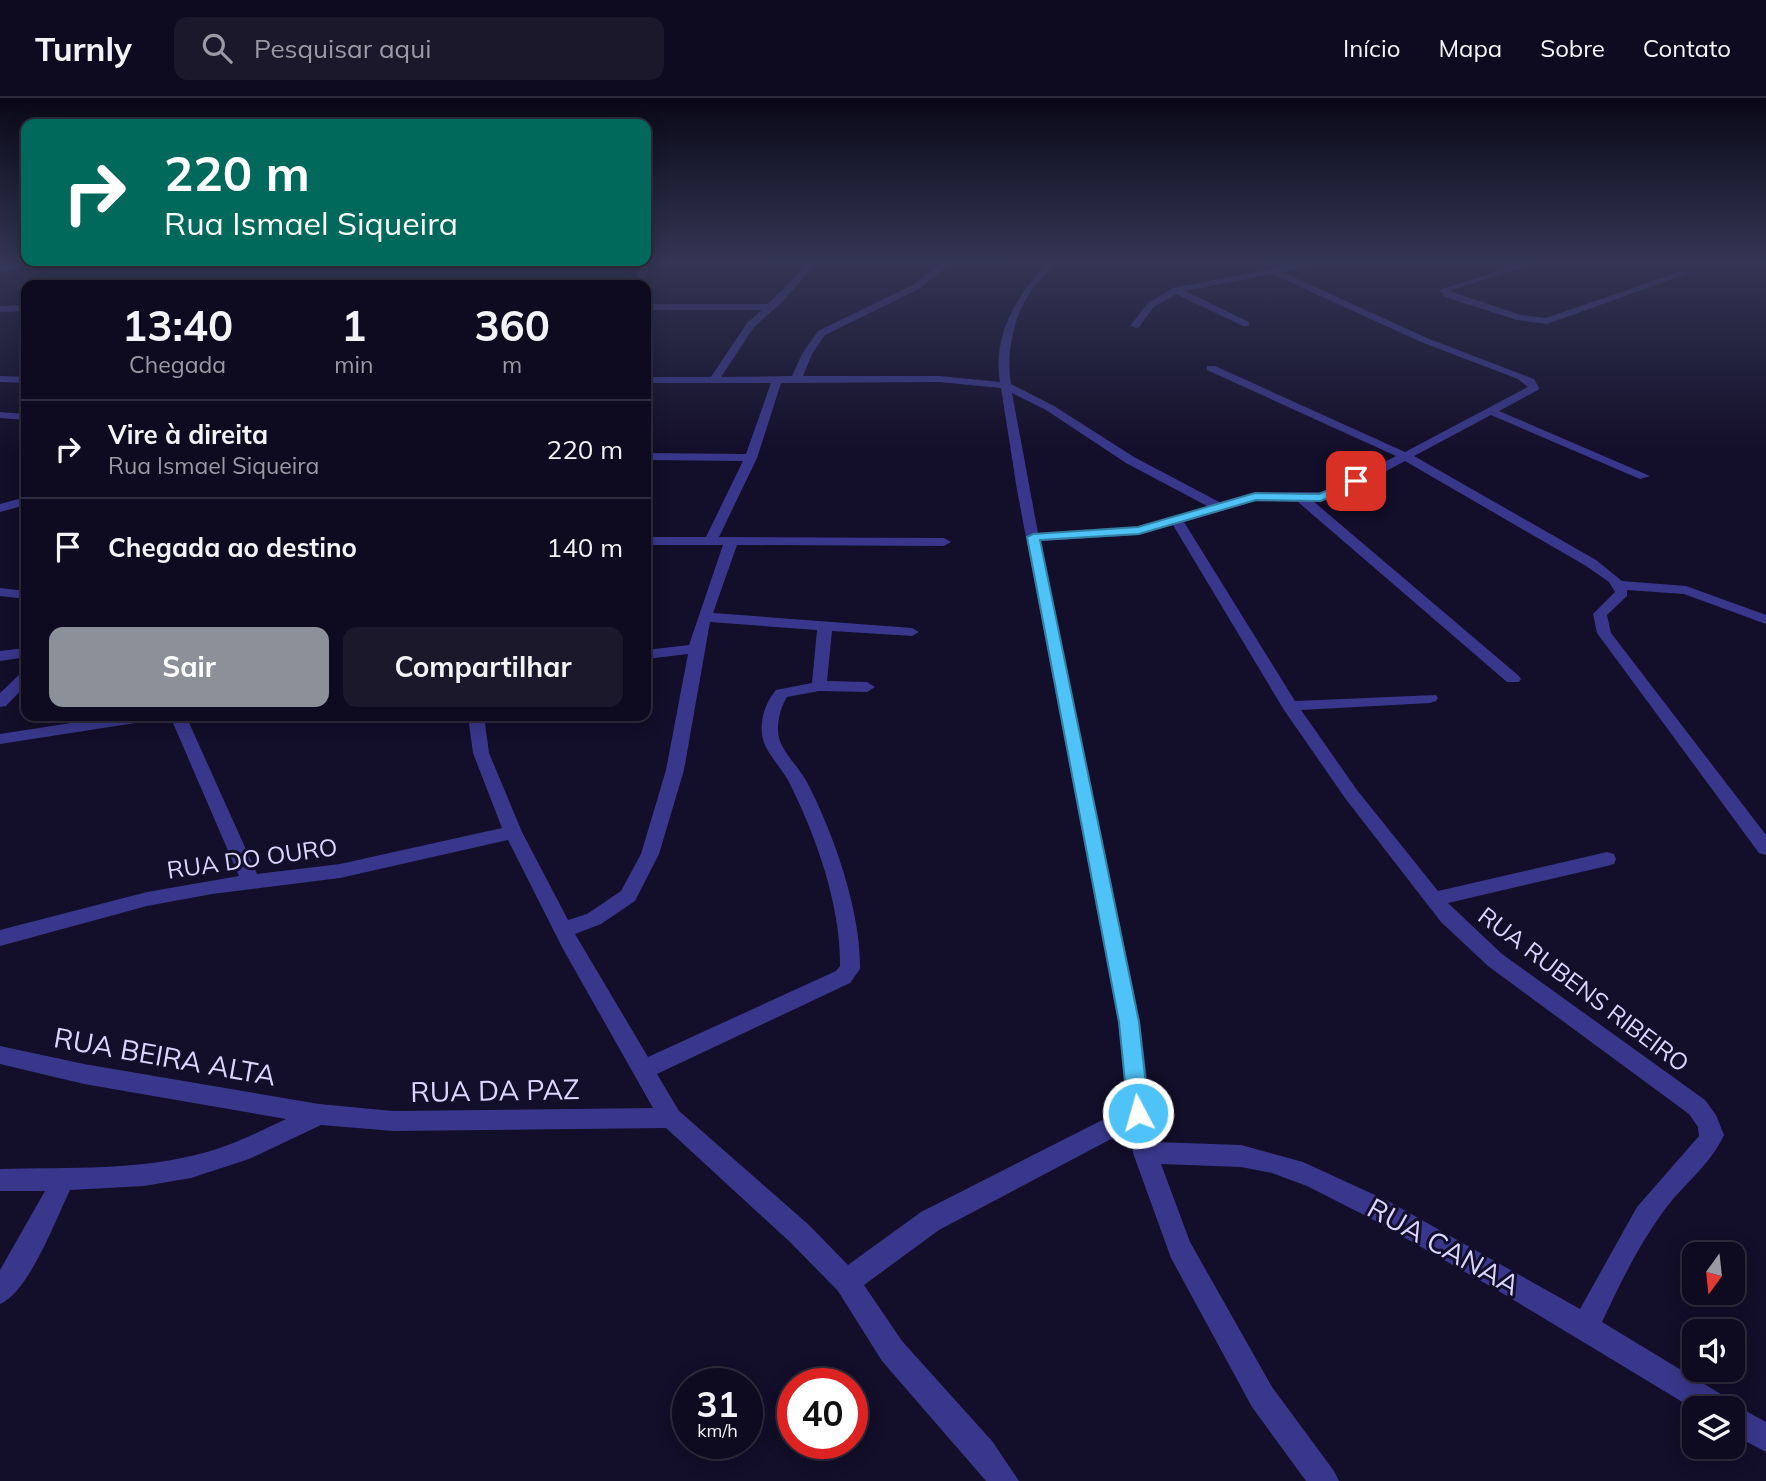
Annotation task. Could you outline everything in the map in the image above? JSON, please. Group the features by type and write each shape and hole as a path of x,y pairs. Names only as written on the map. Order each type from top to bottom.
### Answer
{"street":[{"path":"714,380 750,325"},
{"path":"796,380 807,354 821,333 838,325"},
{"path":"1011,325 1003,368 1033,537 1129,1022 1145,1153 1180,1249 1262,1397 1324,1481"},
{"path":"1033,537 1139,531 1255,497 1332,495 1534,388 1533,384 1512,373 1390,325"},
{"path":"1210,368 1404,455 1591,563 1620,585 1686,590 1766,620"},
{"path":"0,379 21,380"},
{"path":"651,380 939,379 1008,386 1050,408 1130,460 1217,506"},
{"path":"710,542 751,458 777,380"},
{"path":"0,393 21,381"},
{"path":"1492,412 1644,475"},
{"path":"0,415 21,417"},
{"path":"651,456 751,458"},
{"path":"1300,497 1513,679"},
{"path":"0,508 21,503"},
{"name":"RUA RUBENS RIBEIRO","path":"1176,519 1290,706 1351,794 1448,917 1494,960 1697,1107 1708,1122 1712,1135 1706,1147 1670,1181 1634,1229 1586,1325"},
{"path":"651,541 944,542"},
{"path":"564,930 612,909 628,896 637,881 663,816 696,649 731,542"},
{"path":"1620,585 1622,593 1618,600 1600,614 1604,633 1766,848"},
{"path":"0,592 21,594"},
{"path":"705,617 825,628 912,632"},
{"path":"818,686 825,628"},
{"path":"651,654 696,649"},
{"path":"0,656 21,654"},
{"path":"0,702 21,682"},
{"path":"645,1069 843,977 850,969 842,906 825,847 799,781 775,748 770,730 776,700 782,692 818,686 867,687"},
{"path":"1290,706 1430,698"},
{"path":"0,739 116,721"},
{"path":"180,721 251,881"},
{"path":"477,721 481,753 513,832 564,930 671,1118 800,1234 847,1282 892,1351 982,1451 1004,1481"},
{"name":"RUA DO OURO","path":"0,938 147,899 251,881 340,871 513,832"},
{"path":"1433,899 1607,859"},
{"name":"RUA BEIRA ALTA","path":"0,1055 84,1074 320,1114"},
{"path":"847,1282 930,1221 1138,1113"},
{"path":"0,1180 134,1175 193,1167 244,1149 320,1114"},
{"name":"RUA DA PAZ","path":"320,1114 393,1121 671,1118"},
{"name":"RUA CANAA","path":"1145,1153 1231,1155 1270,1161 1306,1174 1355,1197 1586,1325 1699,1396"},
{"path":"0,1291 16,1271 64,1178"},
{"path":"1745,1425 1766,1438"}],"route":[{"path":"1138,1113 1129,1022 1073,728 1033,537 1139,531 1227,503 1255,497 1272,495 1311,498 1332,495 1356,481"}]}
